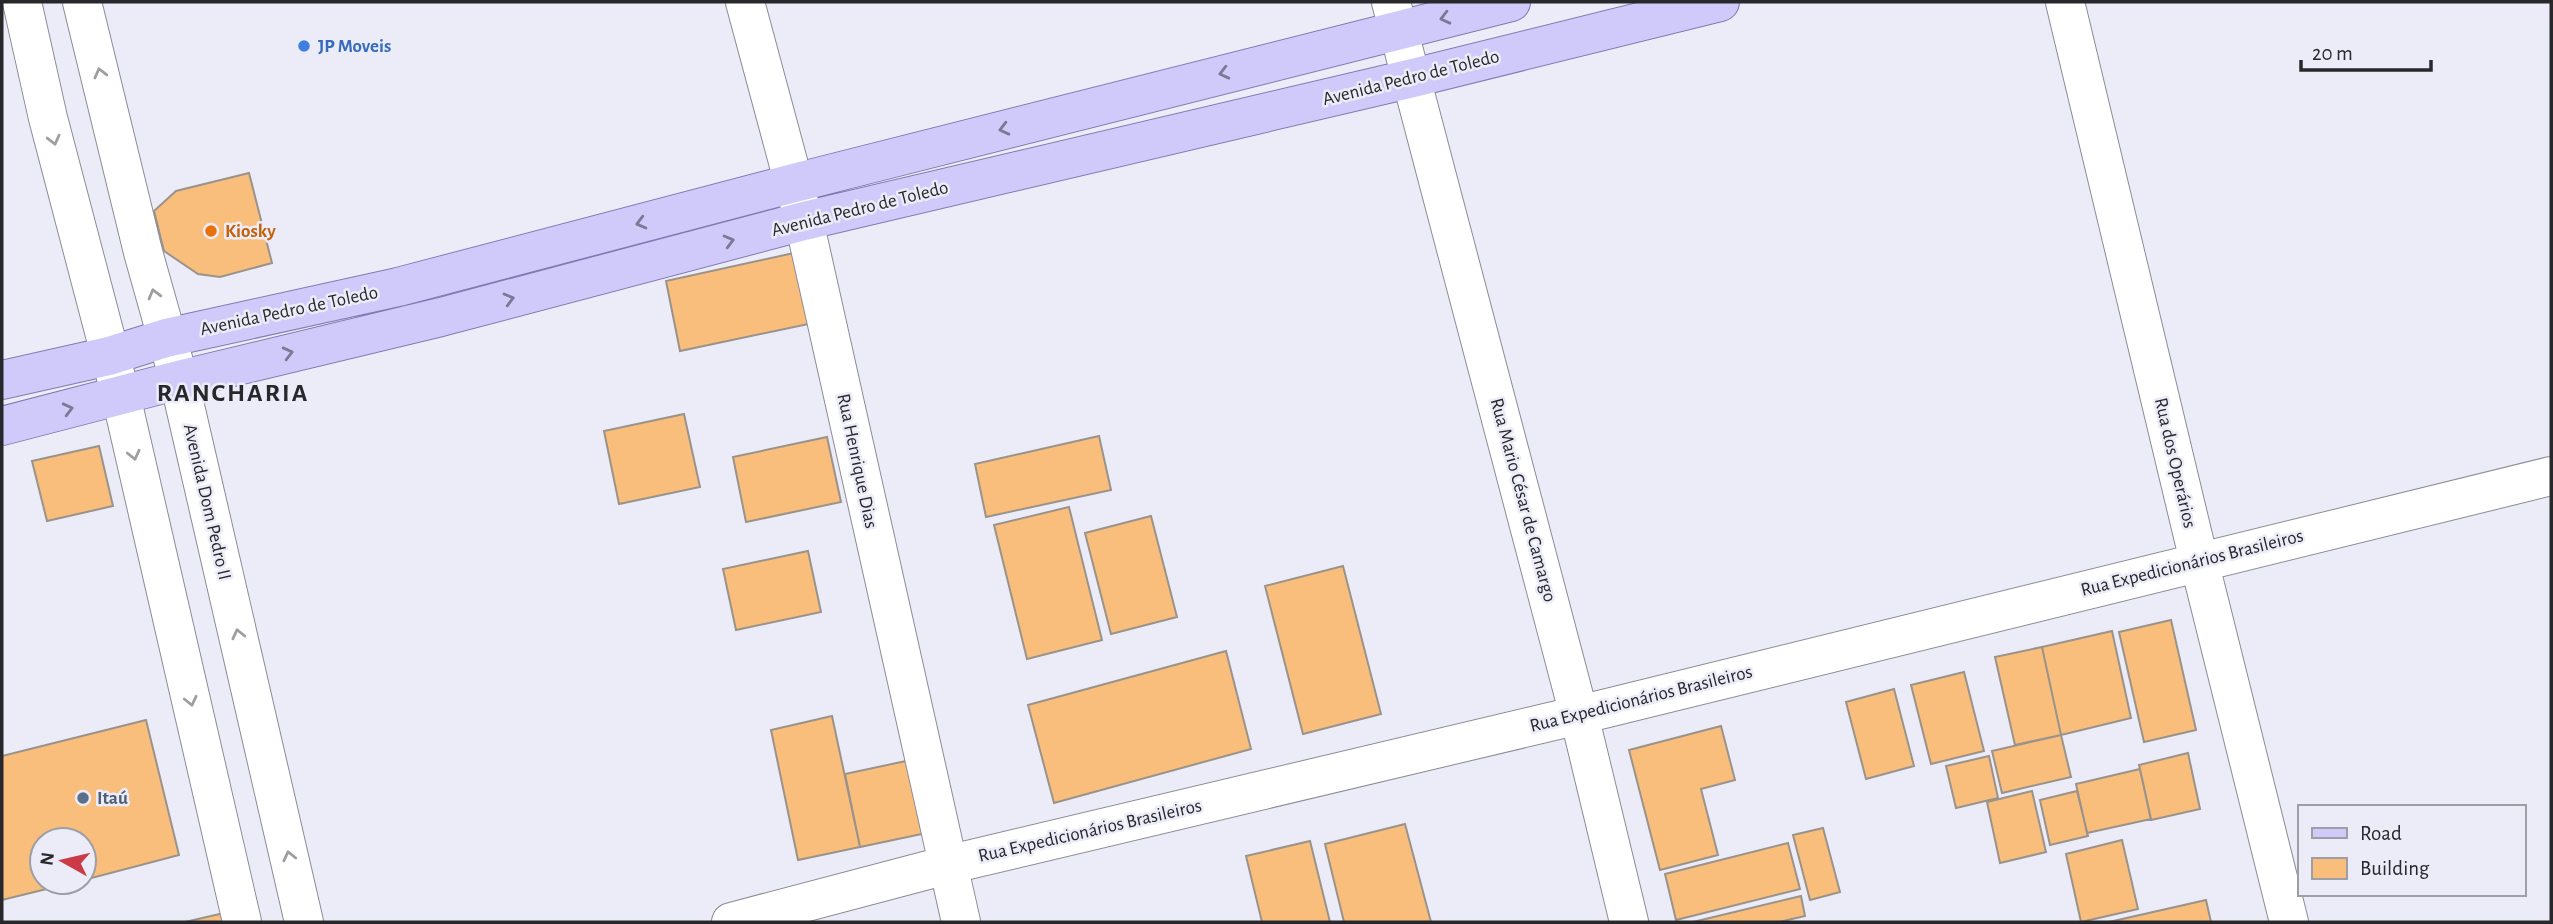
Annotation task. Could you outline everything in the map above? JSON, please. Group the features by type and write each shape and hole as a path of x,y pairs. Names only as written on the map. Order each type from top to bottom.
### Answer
{"main road":[{"name":"Avenida Pedro de Toledo","path":"2,380 109,356 166,338 398,287 794,183 1395,15 1511,2"},
{"name":"Avenida Pedro de Toledo","path":"2,426 441,317 804,221 1413,78 1720,2"}],"street":[{"path":"22,2 48,118 121,397 243,922"},
{"name":"Avenida Dom Pedro II","path":"82,2 166,338 179,380 304,922"},
{"name":"Rua Henrique Dias","path":"745,2 804,221 961,922"},
{"name":"Rua dos Operários","path":"2065,2 2289,922"},
{"name":"Rua Mario César de Camargo","path":"1395,15 1579,715 1629,922"},
{"name":"Rua Expedicionários Brasileiros","path":"731,922 947,865 1579,715 2551,476"}],"building":[{"name":"Kiosky","path":"249,173 272,263 220,277 198,274 164,251 154,211 176,191"},
{"path":"803,251 818,322 680,351 666,281"},
{"path":"684,414 700,487 619,504 604,431"},
{"path":"1099,436 1111,490 986,517 975,464"},
{"path":"827,437 841,502 746,522 733,457"},
{"path":"99,446 113,506 47,521 32,461"},
{"path":"1069,507 1102,640 1027,659 994,525"},
{"path":"1151,516 1177,617 1111,634 1085,533"},
{"path":"808,551 821,612 736,630 723,569"},
{"path":"1343,566 1381,714 1303,734 1265,586"},
{"path":"2171,620 2196,730 2144,742 2119,632"},
{"path":"2112,631 2131,718 2061,735 2042,647"},
{"path":"2042,647 2061,735 2015,745 1995,657"},
{"path":"1226,651 1251,749 1054,803 1028,705"},
{"path":"1964,672 1984,751 1931,764 1911,685"},
{"path":"1894,689 1914,766 1866,779 1846,702"},
{"path":"832,716 860,847 798,860 771,730"},
{"name":"Itaú","path":"146,720 179,855 98,876 98,826 28,826 28,894 2,900 2,756"},
{"path":"1721,726 1735,780 1701,789 1718,855 1660,870 1629,750"},
{"path":"2061,735 2071,777 2002,793 1992,751"},
{"path":"2188,753 2200,809 2151,820 2139,765"},
{"path":"1989,756 1998,798 1956,808 1946,766"},
{"path":"920,758 936,831 860,847 845,774"},
{"path":"2140,769 2151,819 2087,833 2076,784"},
{"path":"2032,791 2046,852 2000,863 1987,802"},
{"path":"2077,791 2088,836 2050,845 2040,800"},
{"path":"1405,824 1431,922 1344,922 1325,844"},
{"path":"1823,828 1840,892 1810,900 1793,835"},
{"path":"2122,840 2138,909 2081,922 2066,854"},
{"path":"1310,841 1330,922 1262,922 1246,856"},
{"path":"1788,843 1800,889 1676,920 1665,874"},
{"path":"1801,896 1805,916 1779,922 1693,922"},
{"path":"2206,900 2211,922 2109,922"},
{"path":"224,913 226,922 185,922"}],"place":[{"name":"JP Moveis","path":"304,46"},
{"name":"Kiosky","path":"211,231"},
{"name":"Itaú","path":"83,798"}],"district":[{"name":"RANCHARIA","path":"233,393"}]}
